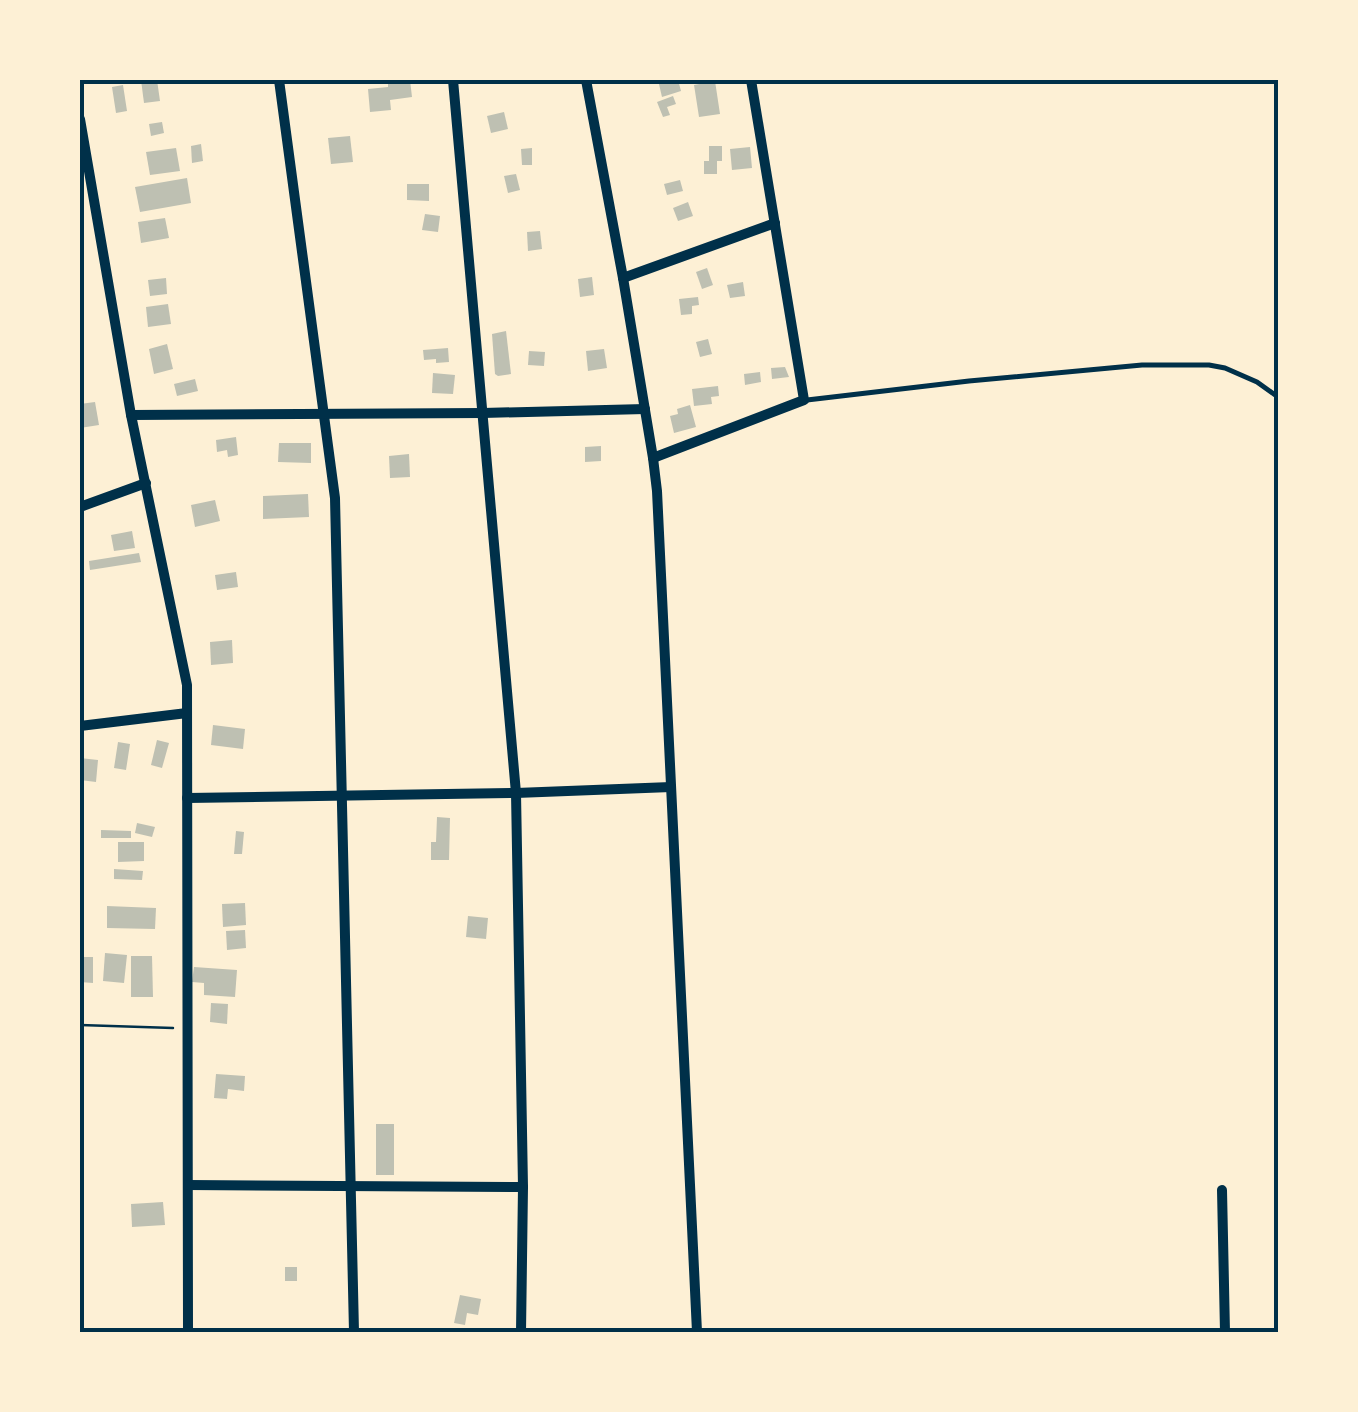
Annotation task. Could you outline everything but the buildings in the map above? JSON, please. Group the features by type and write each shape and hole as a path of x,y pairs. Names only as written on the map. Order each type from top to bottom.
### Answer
{"street":[{"path":"279,80 335,498 354,1332"},
{"path":"453,80 516,793 522,1332"},
{"path":"603,80 587,83 654,458 697,1332"},
{"path":"654,458 804,400 751,80"},
{"path":"81,126 132,415 187,685 188,1332"},
{"path":"624,278 775,223"},
{"path":"132,415 645,409"},
{"path":"80,507 146,483"},
{"path":"80,726 187,713"},
{"path":"187,798 671,787"},
{"path":"188,1185 523,1187"},
{"path":"1222,1190 1225,1332"}],"lane":[{"path":"804,400 1142,365 1225,368 1257,382 1278,397"}],"path":[{"path":"80,1025 188,1029"}]}
